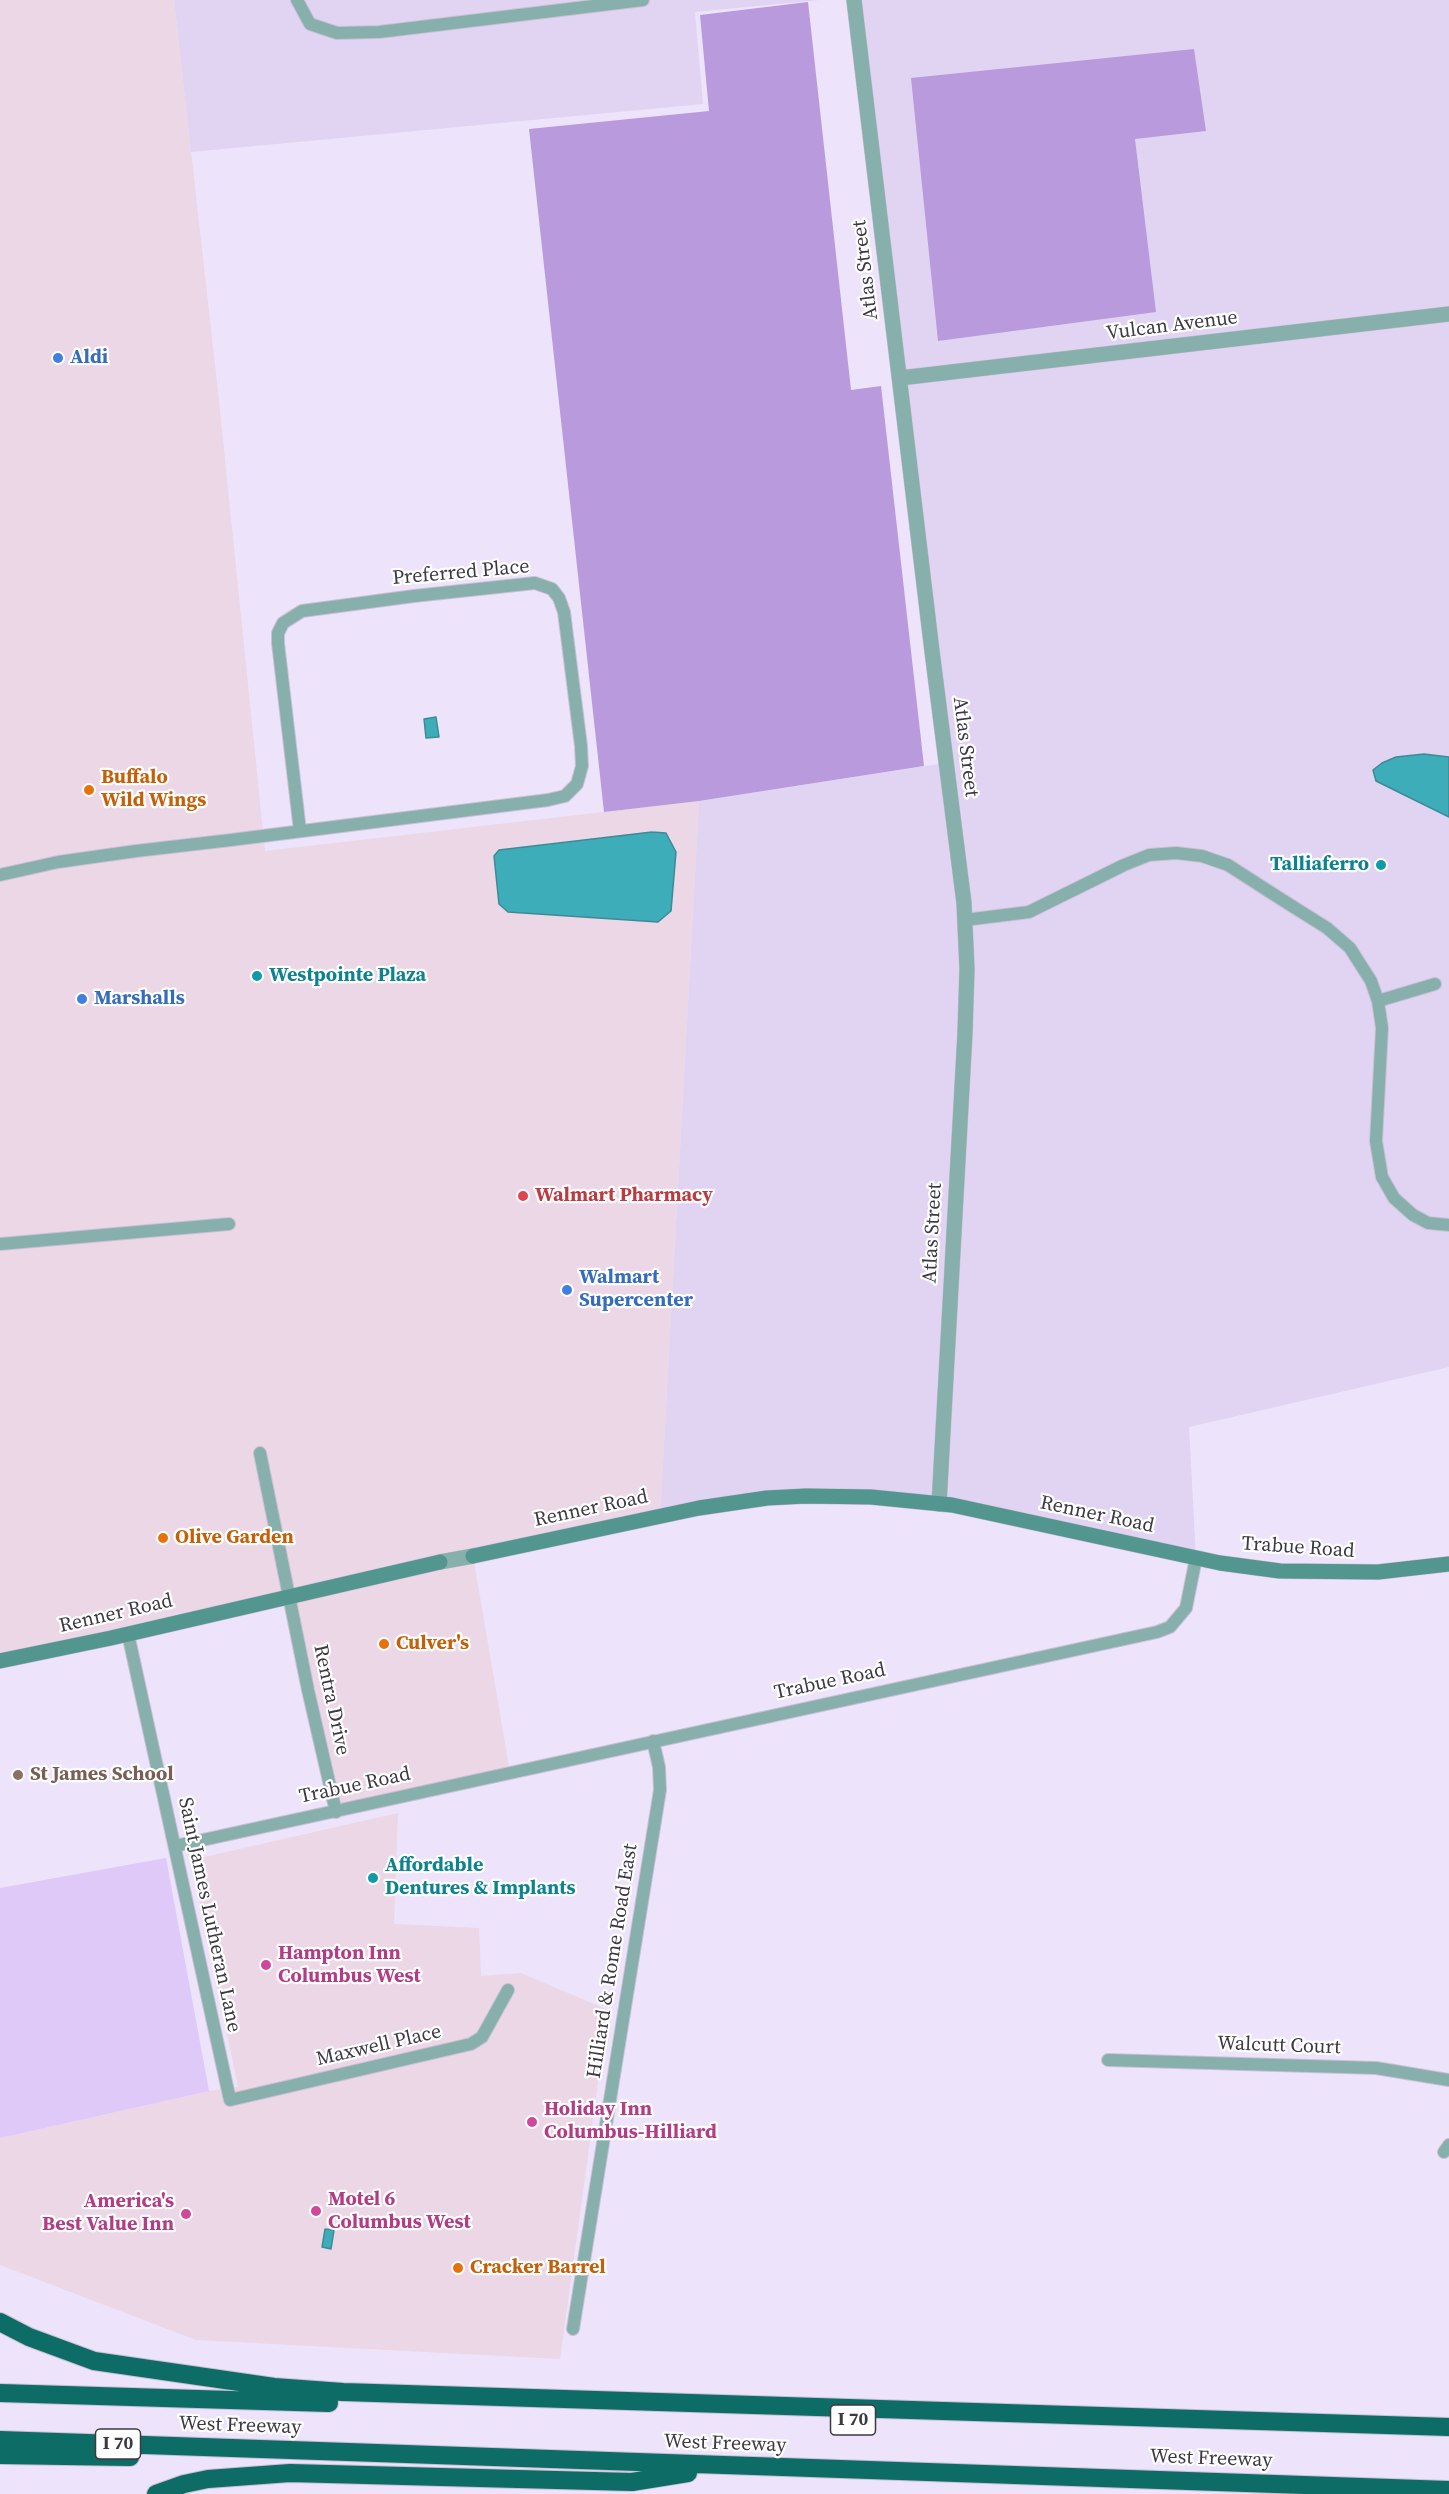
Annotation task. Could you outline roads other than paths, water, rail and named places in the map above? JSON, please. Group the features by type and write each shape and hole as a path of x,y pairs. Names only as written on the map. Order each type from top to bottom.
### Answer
{"highway":[{"path":"0,2322 30,2337 94,2361 274,2387 343,2392 1449,2427"},
{"name":"West Freeway","path":"0,2393 1449,2439"},
{"name":"West Freeway","path":"0,2440 1449,2490"},
{"path":"0,2455 178,2458 236,2448"},
{"path":"156,2494 184,2484 208,2479 290,2473 632,2482 727,2466"}],"main road":[{"name":"Renner Road","path":"473,1556 699,1509 767,1498 806,1496 872,1497 939,1504 1196,1558"},
{"name":"Trabue Road","path":"1196,1558 1280,1571 1344,1573 1378,1572 1449,1564"},
{"name":"Renner Road","path":"0,1660 128,1634 440,1562"}],"street":[{"path":"297,0 310,24 337,33 379,32 643,0"},
{"name":"Atlas Street","path":"854,0 965,920 967,969 965,1033 939,1504"},
{"name":"Vulcan Avenue","path":"900,378 1449,314"},
{"name":"Preferred Place","path":"0,875 58,862 125,852 300,831 548,800 565,796 577,784 582,766 581,746 564,612 559,598 552,589 535,583 414,596 302,611 283,623 278,633 278,643 300,831"},
{"path":"965,920 1029,912 1149,855 1176,853 1202,856 1228,865 1327,928 1350,948 1371,981 1378,1001 1382,1028 1376,1141 1382,1177 1394,1197 1413,1215 1428,1223 1449,1225"},
{"path":"1378,1001 1435,984"},
{"path":"0,1244 229,1224"},
{"name":"Rentra Drive","path":"260,1453 308,1690 336,1812"},
{"name":"Renner Road","path":"440,1562 473,1556"},
{"name":"Trabue Road","path":"175,1846 1157,1632 1170,1627 1186,1608 1196,1558"},
{"name":"Saint James Lutheran Lane","path":"128,1634 230,2100"},
{"name":"Hilliard & Rome Road East","path":"573,2329 660,1790 659,1767 653,1742"},
{"name":"Maxwell Place","path":"230,2100 471,2044 482,2037 508,1990"},
{"name":"Walcutt Court","path":"1108,2060 1376,2068 1449,2080"}],"water":[{"path":"436,717 439,737 426,738 424,719"},
{"path":"1424,754 1449,757 1449,817 1376,781 1373,770 1382,763 1396,757"},
{"path":"652,832 666,833 676,852 671,911 658,922 508,912 499,904 494,856 499,850"},
{"path":"325,2229 334,2230 331,2249 322,2247"}],"place":[{"name":"Aldi","path":"58,358"},
{"name":"Buffalo Wild Wings","path":"89,790"},
{"name":"Talliaferro","path":"1381,865"},
{"name":"Westpointe Plaza","path":"257,976"},
{"name":"Marshalls","path":"82,999"},
{"name":"Walmart Pharmacy","path":"523,1196"},
{"name":"Walmart Supercenter","path":"567,1290"},
{"name":"Olive Garden","path":"163,1538"},
{"name":"Culver's","path":"384,1644"},
{"name":"St James School","path":"18,1775"},
{"name":"Affordable Dentures & Implants","path":"373,1878"},
{"name":"Hampton Inn Columbus West","path":"266,1965"},
{"name":"Holiday Inn Columbus-Hilliard","path":"532,2122"},
{"name":"Motel 6 Columbus West","path":"316,2211"},
{"name":"America's Best Value Inn","path":"186,2214"},
{"name":"Cracker Barrel","path":"458,2268"}]}
